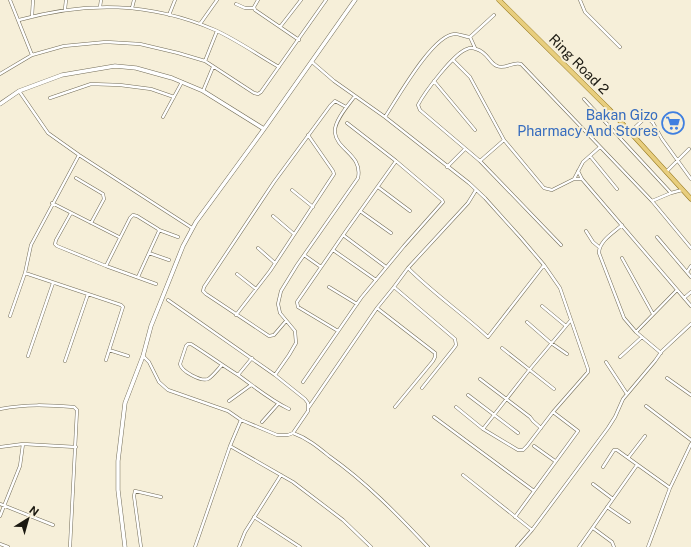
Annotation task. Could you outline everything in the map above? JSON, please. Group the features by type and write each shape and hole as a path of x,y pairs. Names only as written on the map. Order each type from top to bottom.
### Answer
{"main road":[{"name":"Ring Road 2","path":"499,0 630,132 690,197"}],"street":[{"path":"10,0 32,55"},
{"path":"32,17 33,0"},
{"path":"65,9 66,0"},
{"path":"100,7 101,0"},
{"path":"132,8 134,0"},
{"path":"169,15 176,0"},
{"path":"200,24 217,0"},
{"path":"254,8 258,0"},
{"path":"280,27 302,0"},
{"path":"0,73 32,55 64,46 106,42 140,44 178,53 205,62 254,93 258,94 299,40 326,0"},
{"path":"125,547 118,490 118,460 125,403 143,356 151,326 192,228 264,130 355,0"},
{"path":"580,0 585,12 620,48"},
{"path":"236,4 245,8 254,8 299,40"},
{"path":"19,20 65,9 100,7 132,8 152,11 200,24 217,31 279,67"},
{"path":"470,37 494,15"},
{"path":"205,62 217,31"},
{"path":"385,117 428,52 441,40 455,34 470,37"},
{"path":"470,37 475,48 487,55 497,66 500,67 516,63 521,64 652,201 691,248"},
{"path":"475,48 467,49 459,53 434,81 418,105 420,110 480,161 561,245"},
{"path":"453,60 470,77 504,140 544,188 552,190 574,179 582,179"},
{"path":"311,61 334,81 385,117 476,190 521,238 544,265 560,288 588,372 527,446 523,450 518,450 483,429 456,407"},
{"path":"0,104 19,91 62,75 115,66 136,68 172,78 203,91 264,130"},
{"path":"203,91 213,67"},
{"path":"434,81 475,130"},
{"path":"163,117 182,82"},
{"path":"50,98 91,84 151,89 174,97"},
{"path":"19,91 48,133 79,155 192,228"},
{"path":"275,375 296,343 295,331 280,313 278,304 281,291 304,255 358,178 359,168 337,139 335,133 336,125 346,107 355,96"},
{"path":"584,99 671,193"},
{"path":"286,321 274,335 268,336 206,294 203,291 204,287 274,182 330,106 335,101 346,107"},
{"path":"630,132 643,120 649,120 653,123 662,139 691,179"},
{"path":"303,382 357,304 386,267 443,202 396,161 347,123"},
{"path":"236,315 275,263 334,174 308,135"},
{"path":"480,161 504,140"},
{"path":"574,179 583,162 600,147"},
{"path":"447,167 466,149"},
{"path":"666,172 688,149"},
{"path":"10,316 24,273 31,245 79,155"},
{"path":"590,156 617,189"},
{"path":"338,331 298,308 297,302 396,161"},
{"path":"578,171 582,179 691,306"},
{"path":"76,178 104,196 104,199 91,223"},
{"path":"378,187 410,212"},
{"path":"292,190 313,206"},
{"path":"143,356 149,362 159,382 168,390 228,411 242,420 277,435 288,435 293,433 308,411 309,407 377,308 408,268 468,203 476,190"},
{"path":"652,201 682,190"},
{"path":"52,204 119,237"},
{"path":"360,211 391,234"},
{"path":"71,213 55,244 106,266 156,284"},
{"path":"106,266 119,237 130,218 133,216 137,216 159,230 178,237"},
{"path":"273,216 294,234"},
{"path":"622,225 602,243 599,247 599,253 624,318 636,332 661,353"},
{"path":"138,277 159,230"},
{"path":"586,231 593,242 599,247"},
{"path":"343,235 386,267"},
{"path":"657,237 691,277"},
{"path":"258,248 275,263"},
{"path":"333,250 376,280"},
{"path":"149,253 169,260"},
{"path":"304,255 321,267"},
{"path":"622,258 653,314"},
{"path":"408,268 422,282 488,337 544,265"},
{"path":"687,272 691,266"},
{"path":"24,273 121,305 123,307 106,360"},
{"path":"237,274 256,289"},
{"path":"28,356 53,283"},
{"path":"329,287 357,304"},
{"path":"394,287 455,339 456,345 454,348 422,388"},
{"path":"636,332 677,290"},
{"path":"684,298 691,292"},
{"path":"65,361 88,294"},
{"path":"168,300 275,375 305,399 309,407"},
{"path":"542,306 566,326"},
{"path":"377,308 435,353 433,361 395,408"},
{"path":"483,429 506,398 571,319"},
{"path":"527,322 551,343 567,354"},
{"path":"517,547 532,530 608,428 615,417 622,399 661,353 691,324"},
{"path":"620,357 642,337"},
{"path":"222,365 208,379 204,380 183,370 180,364 186,346 191,344 222,365 238,376 278,404 289,409"},
{"path":"502,348 554,389"},
{"path":"109,350 128,356"},
{"path":"238,376 252,358"},
{"path":"606,362 627,394"},
{"path":"667,378 691,395"},
{"path":"480,379 530,417 541,428"},
{"path":"229,401 251,385"},
{"path":"468,395 518,433"},
{"path":"0,408 42,404 76,408 76,447 70,547"},
{"path":"262,422 278,404"},
{"path":"646,406 691,440"},
{"path":"515,516 578,431 554,412"},
{"path":"434,417 534,490"},
{"path":"195,547 230,446 242,420"},
{"path":"293,433 310,442 339,462 370,487 428,547"},
{"path":"628,458 645,436"},
{"path":"0,447 23,444 76,447"},
{"path":"0,516 20,466 23,444"},
{"path":"648,547 670,488 691,444"},
{"path":"230,446 281,475 344,520 371,547"},
{"path":"534,446 555,461"},
{"path":"603,467 616,450 670,488"},
{"path":"579,547 637,465"},
{"path":"239,547 245,532 281,475"},
{"path":"463,475 532,530"},
{"path":"593,484 613,499"},
{"path":"141,547 134,496 135,491 161,497"},
{"path":"0,504 53,525"},
{"path":"608,507 629,522"},
{"path":"254,517 300,547"},
{"path":"593,528 612,542 614,547"},
{"path":"0,544 8,547"}],"place":[{"name":"Bakan Gizo Pharmacy And Stores","path":"673,123"}]}
